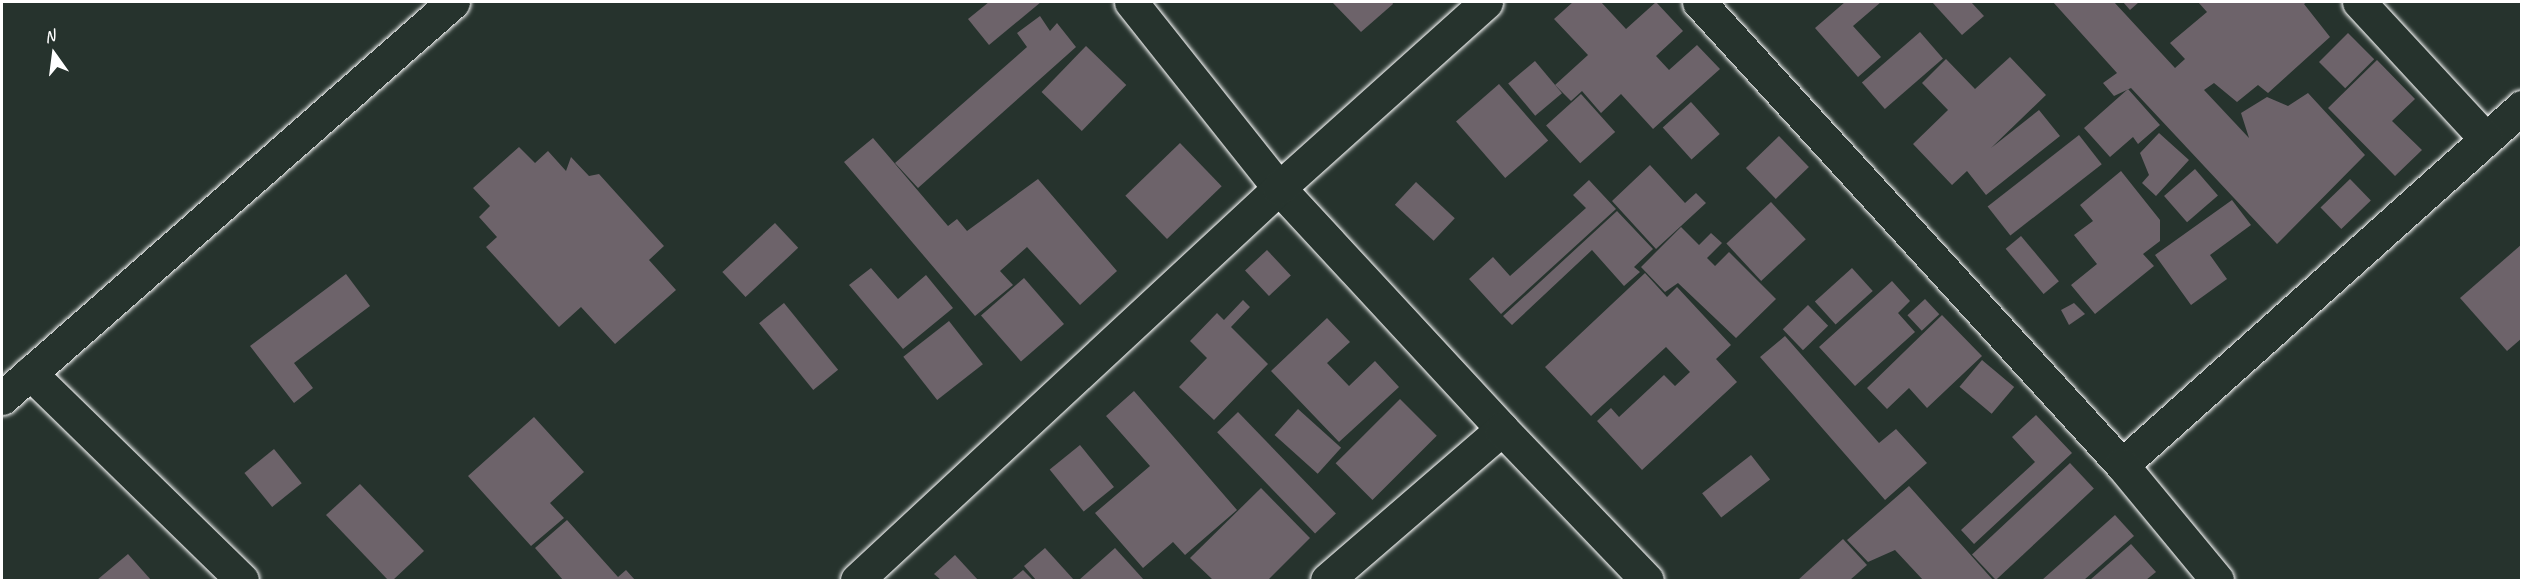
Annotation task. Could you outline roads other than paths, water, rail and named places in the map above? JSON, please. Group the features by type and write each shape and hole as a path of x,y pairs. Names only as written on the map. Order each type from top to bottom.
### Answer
{"street":[{"path":"2,398 453,2"},
{"path":"1131,2 1279,188 1502,429 1647,580"},
{"path":"857,580 1279,188 1486,2"},
{"path":"1699,2 2122,465 2217,580"},
{"path":"2360,2 2486,139"},
{"path":"2122,465 2522,107"},
{"path":"30,373 242,580"},
{"path":"1328,580 1502,429"}]}
